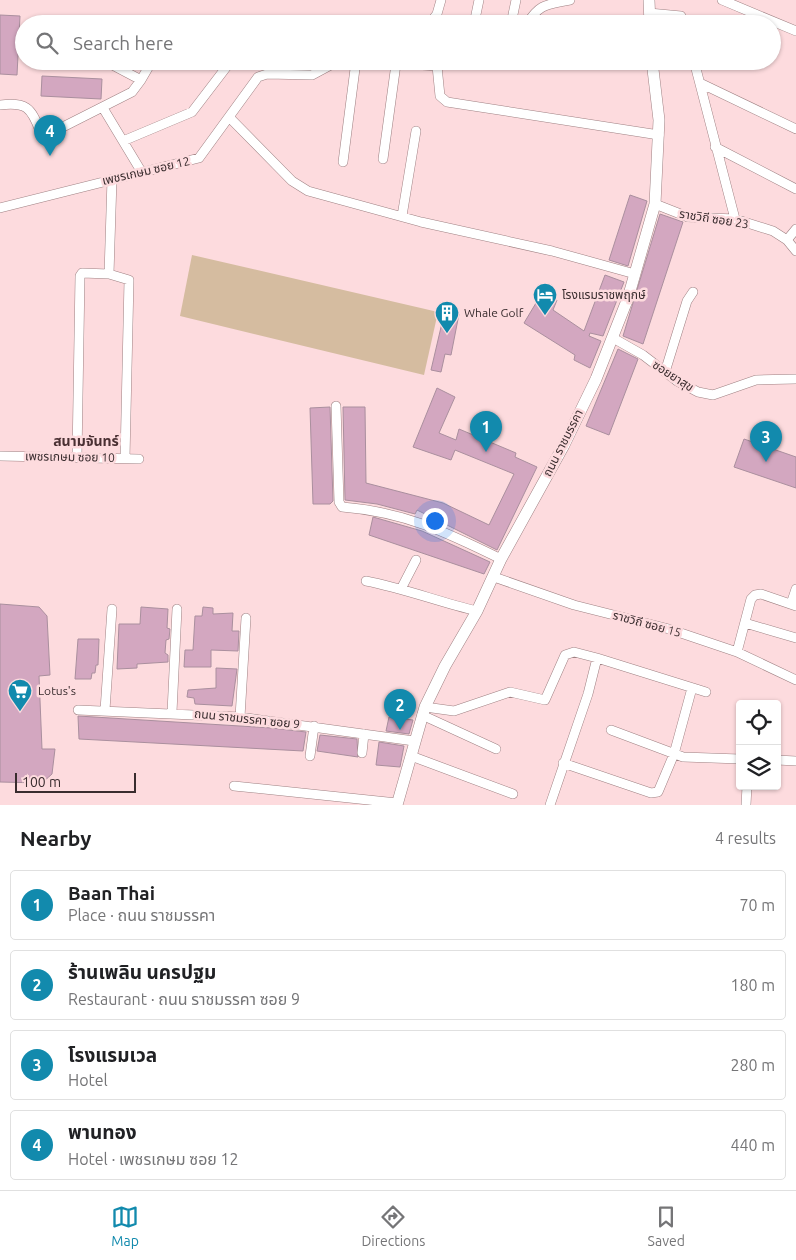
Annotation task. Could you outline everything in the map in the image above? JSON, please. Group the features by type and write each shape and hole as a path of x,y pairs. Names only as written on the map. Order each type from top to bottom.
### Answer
{"street":[{"path":"437,15 441,0"},
{"path":"476,15 480,0"},
{"path":"513,15 516,0"},
{"path":"532,15 542,5 570,0"},
{"path":"649,0 649,15"},
{"path":"722,0 758,15"},
{"path":"781,25 796,31"},
{"path":"122,70 141,80"},
{"path":"0,105 16,104 28,107 32,110 40,131 49,134 132,92 147,70"},
{"path":"123,142 192,112 224,70"},
{"name":"เพชรเกษม ซอย 12","path":"0,208 141,171 199,158 235,106 258,77 263,74 312,75 321,70"},
{"path":"343,162 355,70"},
{"path":"383,159 395,70"},
{"path":"437,70 440,96 447,102 659,135"},
{"name":"ถนน ราชมรรคา","path":"397,804 424,711 445,666 477,611 501,559 564,445 596,379 635,274 655,204 659,135 658,106 653,70"},
{"path":"696,70 735,220"},
{"path":"700,83 796,129"},
{"path":"103,108 141,171"},
{"path":"229,117 299,186 402,216 552,251 635,274"},
{"path":"402,216 416,131"},
{"path":"716,147 796,189"},
{"path":"109,274 112,179"},
{"name":"ราชวิถี ซอย 23","path":"655,204 688,217 735,220 772,231 787,240 796,251"},
{"path":"787,240 796,229"},
{"path":"77,457 80,276 82,273 109,274 129,280 125,458"},
{"path":"665,372 687,301 693,292"},
{"name":"ซอยยาสุข","path":"612,338 643,355 665,372 698,392 713,395 756,380 796,379"},
{"path":"336,406 339,502 342,507 389,512 431,526 501,559"},
{"name":"เพชรเกษม ซอย 10","path":"0,456 139,459"},
{"path":"401,589 416,560"},
{"name":"ราชวิถี ซอย 15","path":"494,577 574,605 669,630 737,652 796,680"},
{"path":"366,581 477,611"},
{"path":"737,652 751,599 755,595 761,594 794,605 796,589"},
{"path":"105,710 112,609"},
{"path":"172,712 177,609"},
{"path":"240,717 246,618"},
{"path":"745,623 796,638"},
{"path":"424,711 454,711 510,692 545,700 565,654 574,652 706,692"},
{"path":"550,805 562,763 588,694 597,658"},
{"path":"562,763 656,793 674,754 692,688"},
{"name":"ถนน ราชมรรคา ซอย 9","path":"78,710 172,712 240,717 414,741"},
{"path":"424,711 496,749"},
{"path":"310,756 314,726"},
{"path":"611,730 674,754 693,758 736,759"},
{"path":"362,753 364,734"},
{"path":"411,756 513,794"},
{"path":"781,760 796,761"},
{"path":"234,786 397,804"},
{"path":"746,805 747,790"}],"shaded area":[{"path":"192,255 438,312 424,375 180,316"}],"building":[{"path":"0,15 15,16 15,70 17,70 17,75 0,74"},
{"path":"42,76 102,79 101,99 41,96"},
{"path":"630,195 647,201 628,266 609,260"},
{"path":"660,214 683,222 643,344 623,336"},
{"path":"605,275 624,282 603,336 590,333 589,336 601,341 590,368 574,360 575,355 524,323 542,293 557,300 553,310 584,331"},
{"name":"Whale Golf","path":"445,310 459,314 451,355 445,354 441,372 431,370"},
{"path":"618,349 638,359 609,435 586,426"},
{"path":"437,388 455,397 439,433 456,440 459,429 516,453 515,457 537,467 497,550 417,510 415,514 377,504 345,500 343,407 365,407 366,483 443,503 489,525 514,474 455,450 451,460 413,447"},
{"path":"330,407 333,501 330,504 313,504 310,408"},
{"path":"744,439 796,457 796,488 734,467"},
{"path":"373,517 422,531 490,562 484,574 369,535"},
{"name":"Lotus's","path":"0,604 39,607 47,616 50,675 39,676 42,749 55,749 52,774 42,783 0,782"},
{"path":"141,607 168,609 167,628 170,629 169,639 166,640 165,653 168,655 168,662 137,664 137,668 117,669 119,624 140,624"},
{"path":"203,607 213,608 213,614 233,613 232,631 239,631 238,651 211,650 211,667 184,667 185,650 193,650 195,616 202,616"},
{"path":"78,639 99,639 98,665 96,665 95,673 92,673 91,679 75,679"},
{"path":"216,668 237,669 232,706 195,704 194,698 187,697 188,690 216,688"},
{"path":"78,716 272,728 306,732 303,751 79,739"},
{"path":"389,717 413,720 409,734 386,731"},
{"path":"320,735 357,739 358,757 317,751"},
{"path":"379,742 404,746 400,767 376,765"}],"place":[{"name":"พานทอง","path":"50,156"},
{"name":"โรงแรมราชพฤกษ์","path":"545,316"},
{"name":"Whale Golf","path":"447,334"},
{"name":"Baan Thai","path":"486,452"},
{"name":"โรงแรมเวล","path":"766,462"},
{"name":"Lotus's","path":"20,712"},
{"name":"ร้านเพลิน นครปฐม","path":"400,730"}],"district":[{"name":"สนามจันทร์","path":"86,441"}]}
